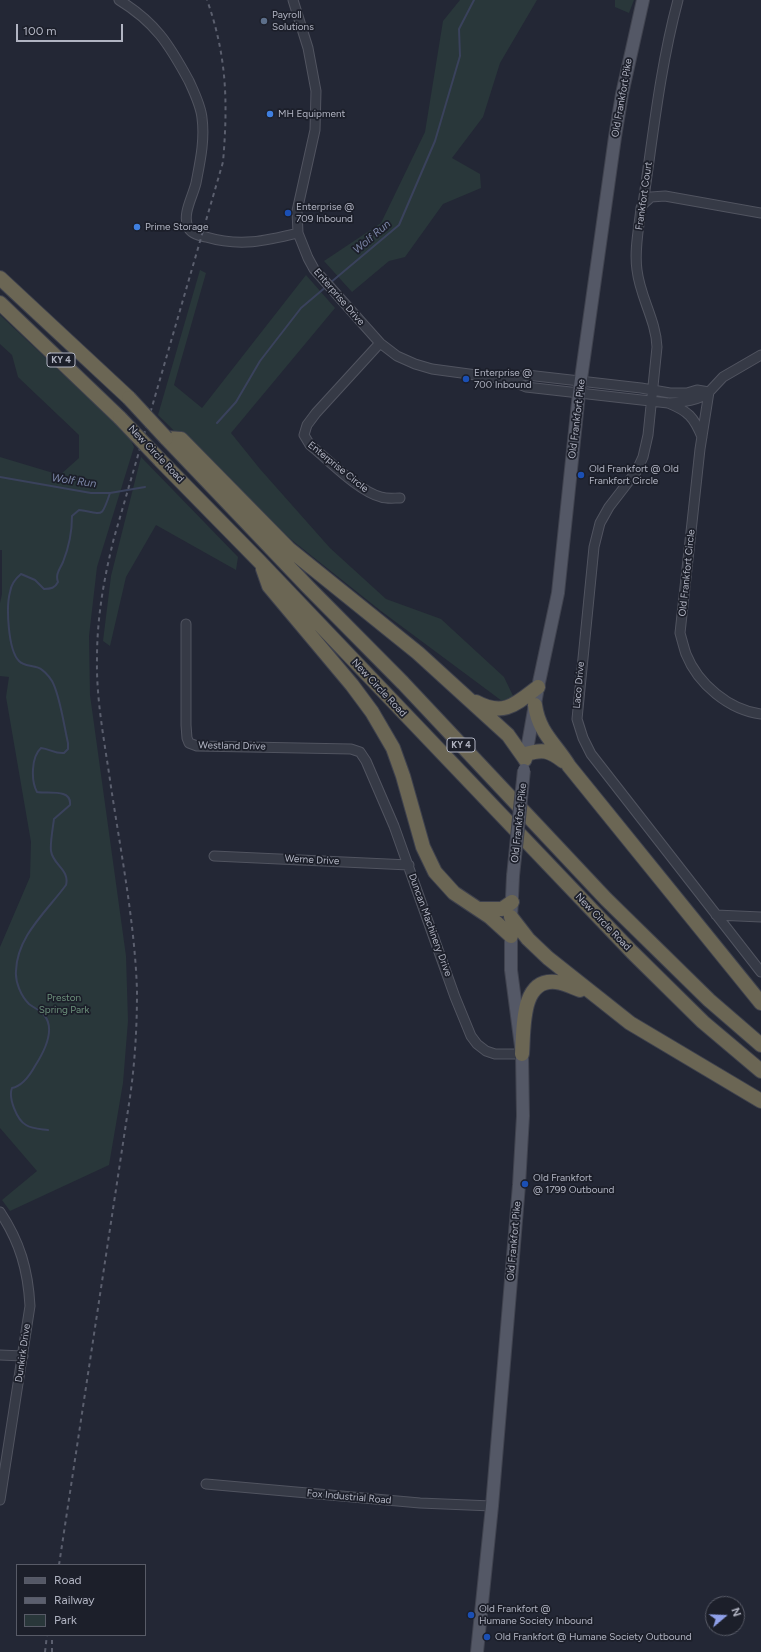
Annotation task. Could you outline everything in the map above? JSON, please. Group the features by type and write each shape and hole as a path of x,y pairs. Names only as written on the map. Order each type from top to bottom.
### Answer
{"highway":[{"name":"New Circle Road","path":"0,278 129,398 308,587 403,683 606,899 709,1000 761,1046"},
{"name":"New Circle Road","path":"0,303 120,418 260,562 632,952 703,1022 761,1071"},
{"path":"166,438 180,439 289,549 418,652 508,735 525,761 536,751 550,752 569,766"},
{"path":"260,562 269,586 352,685 372,712 393,748 403,776 423,847 432,867 454,893 494,919 511,936"},
{"path":"469,698 487,708 499,710 517,704 538,687"},
{"path":"535,705 537,718 542,728 569,766 761,1003"},
{"path":"479,909 502,909 512,902"},
{"path":"511,917 528,939 548,958 630,1023 761,1101"},
{"path":"522,1054 526,1002 539,986 547,982 555,982 592,994"}],"main road":[{"name":"Old Frankfort Pike","path":"477,1652 492,1506 519,1185 523,1116 522,1054 511,970 513,876 525,761 538,687 558,592 580,387 615,137 622,94 643,0"}],"street":[{"path":"119,0 137,11 158,31 175,54 193,89 202,115 204,137 195,185 187,214 188,228 192,233 199,236 235,243 248,243 298,234"},
{"name":"Enterprise Drive","path":"293,0 314,73 316,106 315,130 297,211 298,234 308,258 322,279 380,343 397,356 426,367 444,371 506,379 526,387 580,387"},
{"name":"Frankfort Court","path":"652,400 657,334 639,281 636,260 641,208 643,204 663,67 670,27 678,0"},
{"path":"643,204 651,197 665,196 761,213"},
{"name":"Enterprise Circle","path":"380,343 316,413 307,425 304,435 310,444 362,488 383,498 400,498"},
{"path":"668,403 695,400 703,396 709,392 723,377 761,355"},
{"path":"580,387 653,390 670,393 687,393 697,390 709,392"},
{"path":"580,387 668,403 687,412 696,423 702,437"},
{"name":"Old Frankfort Circle","path":"709,392 702,437 680,634 686,655 695,670 710,689 722,699 737,707 761,714"},
{"name":"Laco Drive","path":"652,400 648,435 643,457 636,472 609,507 597,530 594,546 577,719 583,738 591,754 761,972"},
{"name":"Westland Drive","path":"186,624 186,725 189,743 197,746 351,749 360,752 366,760"},
{"name":"Duncan Machinery Drive","path":"366,760 409,864 458,1004 471,1036 477,1044 486,1051 495,1054 522,1054"},
{"name":"Werne Drive","path":"214,856 409,864"},
{"path":"716,915 761,917"},
{"name":"Dunkirk Drive","path":"0,1212 17,1242 24,1262 29,1284 30,1306 23,1356 2,1470 0,1500"},
{"path":"0,1355 23,1356"},
{"name":"Fox Industrial Road","path":"206,1484 420,1503 492,1506"}],"green space":[{"path":"460,0 537,0 500,63 483,117 452,158 480,174 481,188 443,204 405,257 389,261 352,292 324,261 381,223 425,132 443,21"},
{"path":"615,0 634,0 629,13 615,7"},
{"path":"200,270 206,273 174,385 202,408 306,275 335,308 231,433 260,469 330,548 386,599 441,619 504,677 515,700 502,701 381,611 259,514 158,415"},
{"name":"Preston Spring Park","path":"0,315 129,436 134,447 97,567 89,636 90,695 126,956 128,1021 123,1083 109,1165 10,1211 2,1200 37,1171 0,1128 0,947 30,877 31,842 6,697 9,677 0,676 2,550 0,550 0,457 60,475 79,458 79,435 18,377 12,355 0,344"},
{"path":"141,457 238,557 236,570 156,525 126,577 110,646 103,641 111,576"}],"waterway":[{"name":"Wolf Run","path":"330,283 399,225 435,141 460,56 459,29 474,0"},
{"name":"Wolf Run","path":"217,423 236,402 260,361 301,308 327,286"},
{"name":"Wolf Run","path":"0,477 91,493 110,493 145,487"},
{"path":"48,1130 26,1125 19,1119 12,1103 12,1088 23,1083 31,1073 45,1047 49,1034 49,1027 44,1015 29,1004 21,993 16,980 16,971 18,958 27,935 66,885 66,875 52,856 51,844 54,819 70,805 70,800 63,794 37,792 34,782 33,769 35,757 41,748 58,753 64,753 68,749 68,743 60,702 52,681 41,669 23,664 15,655 10,638 8,608 12,585 21,574 35,580 44,589 56,586 58,582 57,574 63,562 68,545 72,516 79,510 100,513 103,511 110,493"}],"railway":[{"path":"59,1564 130,1097 136,1031 137,991 134,941 99,706 97,674 98,628 104,583 114,538 223,162 225,140 224,80 219,41 207,0"},
{"path":"45,1652 47,1636"},
{"path":"52,1636 52,1652"}],"place":[{"name":"Payroll Solutions","path":"264,21"},
{"name":"MH Equipment","path":"270,114"},
{"name":"Enterprise @ 709 Inbound","path":"288,213"},
{"name":"Prime Storage","path":"137,227"},
{"name":"Enterprise @ 700 Inbound","path":"466,379"},
{"name":"Old Frankfort @ Old Frankfort Circle","path":"581,475"},
{"name":"Old Frankfort @ 1799 Outbound","path":"525,1184"},
{"name":"Old Frankfort @ Humane Society Inbound","path":"471,1615"},
{"name":"Old Frankfort @ Humane Society Outbound","path":"487,1637"}]}
